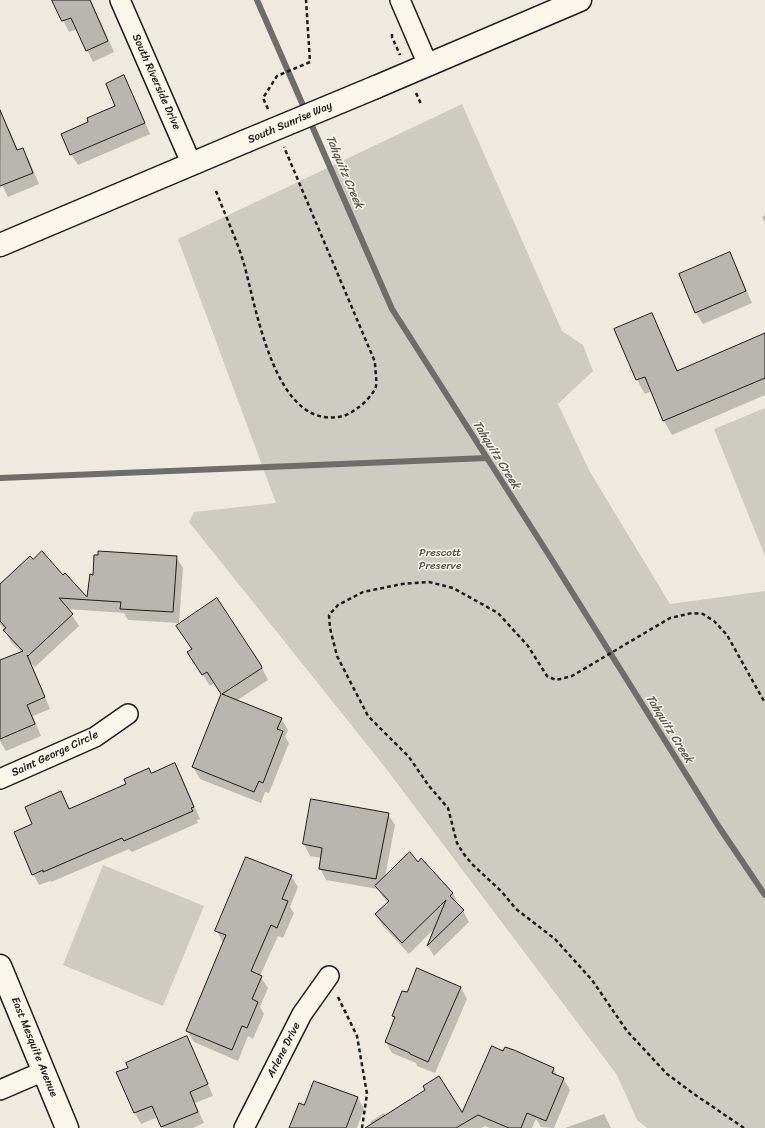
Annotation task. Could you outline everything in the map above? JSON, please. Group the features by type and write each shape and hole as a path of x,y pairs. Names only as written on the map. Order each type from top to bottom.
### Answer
{"main road":[{"name":"South Sunrise Way","path":"0,245 580,0"},
{"name":"East Mesquite Avenue","path":"0,966 67,1128"}],"street":[{"name":"South Riverside Drive","path":"120,0 192,165"},
{"path":"400,0 428,65"},
{"name":"Saint George Circle","path":"0,780 95,737 128,714"},
{"name":"Arlene Drive","path":"244,1128 302,1014 329,976"},
{"path":"0,1090 44,1071"}],"path":[{"path":"270,113 264,98 277,76 310,62 306,0"},
{"path":"216,191 244,262 265,341 280,380 290,396 307,411 327,418 347,415 364,405 376,387 375,362 282,142"},
{"path":"744,1128 666,1074 627,1031 592,980 555,940 516,909 502,892 472,864 463,853 457,843 448,808 429,786 409,757 368,716 338,656 330,628 329,616 338,605 363,592 402,584 429,582 453,588 498,613 528,646 547,676 556,680 572,676 670,618 692,613 703,614 714,622 727,635 765,703"},
{"path":"329,976 357,1036 367,1094 362,1128"}],"green space":[{"name":"Prescott Preserve","path":"462,104 562,331 583,345 593,371 558,404 590,472 670,604 765,591 765,1128 647,1128 637,1120 617,1075 384,766 189,522 194,512 276,503 178,239"},
{"path":"765,408 765,556 714,429"},
{"path":"103,865 204,906 163,1006 63,965"}],"building":[{"path":"52,0 90,0 108,41 86,51 71,18 62,21"},
{"path":"124,75 145,123 70,155 61,134 88,122 87,118 115,106 106,84"},
{"path":"0,110 17,150 23,148 33,173 0,186"},
{"path":"730,252 746,291 695,313 679,274"},
{"path":"652,313 677,371 765,333 765,378 663,421 645,377 636,380 614,329"},
{"path":"42,551 63,575 65,573 87,597 90,574 93,575 94,555 98,555 98,551 177,556 173,612 120,609 121,602 59,598 73,614 28,656 27,655 45,697 27,705 35,724 0,739 0,660 23,651 3,630 6,628 0,621 0,584 30,556 33,559"},
{"path":"217,598 262,668 222,694 282,718 277,729 283,731 263,783 259,781 254,792 192,767 221,694 207,672 202,675 187,652 192,649 176,626"},
{"path":"175,763 194,807 191,808 193,811 124,841 122,838 43,872 43,870 32,875 14,832 32,824 25,807 61,791 69,809 126,784 124,779 149,768 151,773"},
{"path":"311,799 389,813 376,879 319,869 322,848 303,844"},
{"path":"410,852 418,862 421,858 453,893 450,896 464,910 427,946 446,900 402,943 375,914 389,901 375,886"},
{"path":"246,857 292,875 282,899 288,901 277,928 271,925 251,971 262,976 252,999 258,1002 247,1028 242,1026 232,1050 186,1031 226,935 215,931"},
{"path":"417,968 461,987 428,1062 385,1042 395,1017 392,1016 402,991 407,992"},
{"path":"187,1036 208,1084 190,1092 198,1112 161,1127 152,1106 134,1113 116,1072 128,1068 126,1063"},
{"path":"492,1046 503,1051 505,1047 514,1050 554,1068 552,1073 564,1078 546,1121 527,1113 521,1128 509,1128 478,1115 456,1128 365,1128 425,1090 423,1086 439,1076 462,1112"},
{"path":"314,1081 358,1097 346,1128 289,1128 299,1103 304,1105"}],"waterway":[{"name":"Tahquitz Creek","path":"257,0 392,309 547,552 719,827 765,895"},
{"path":"0,478 487,458"}]}
